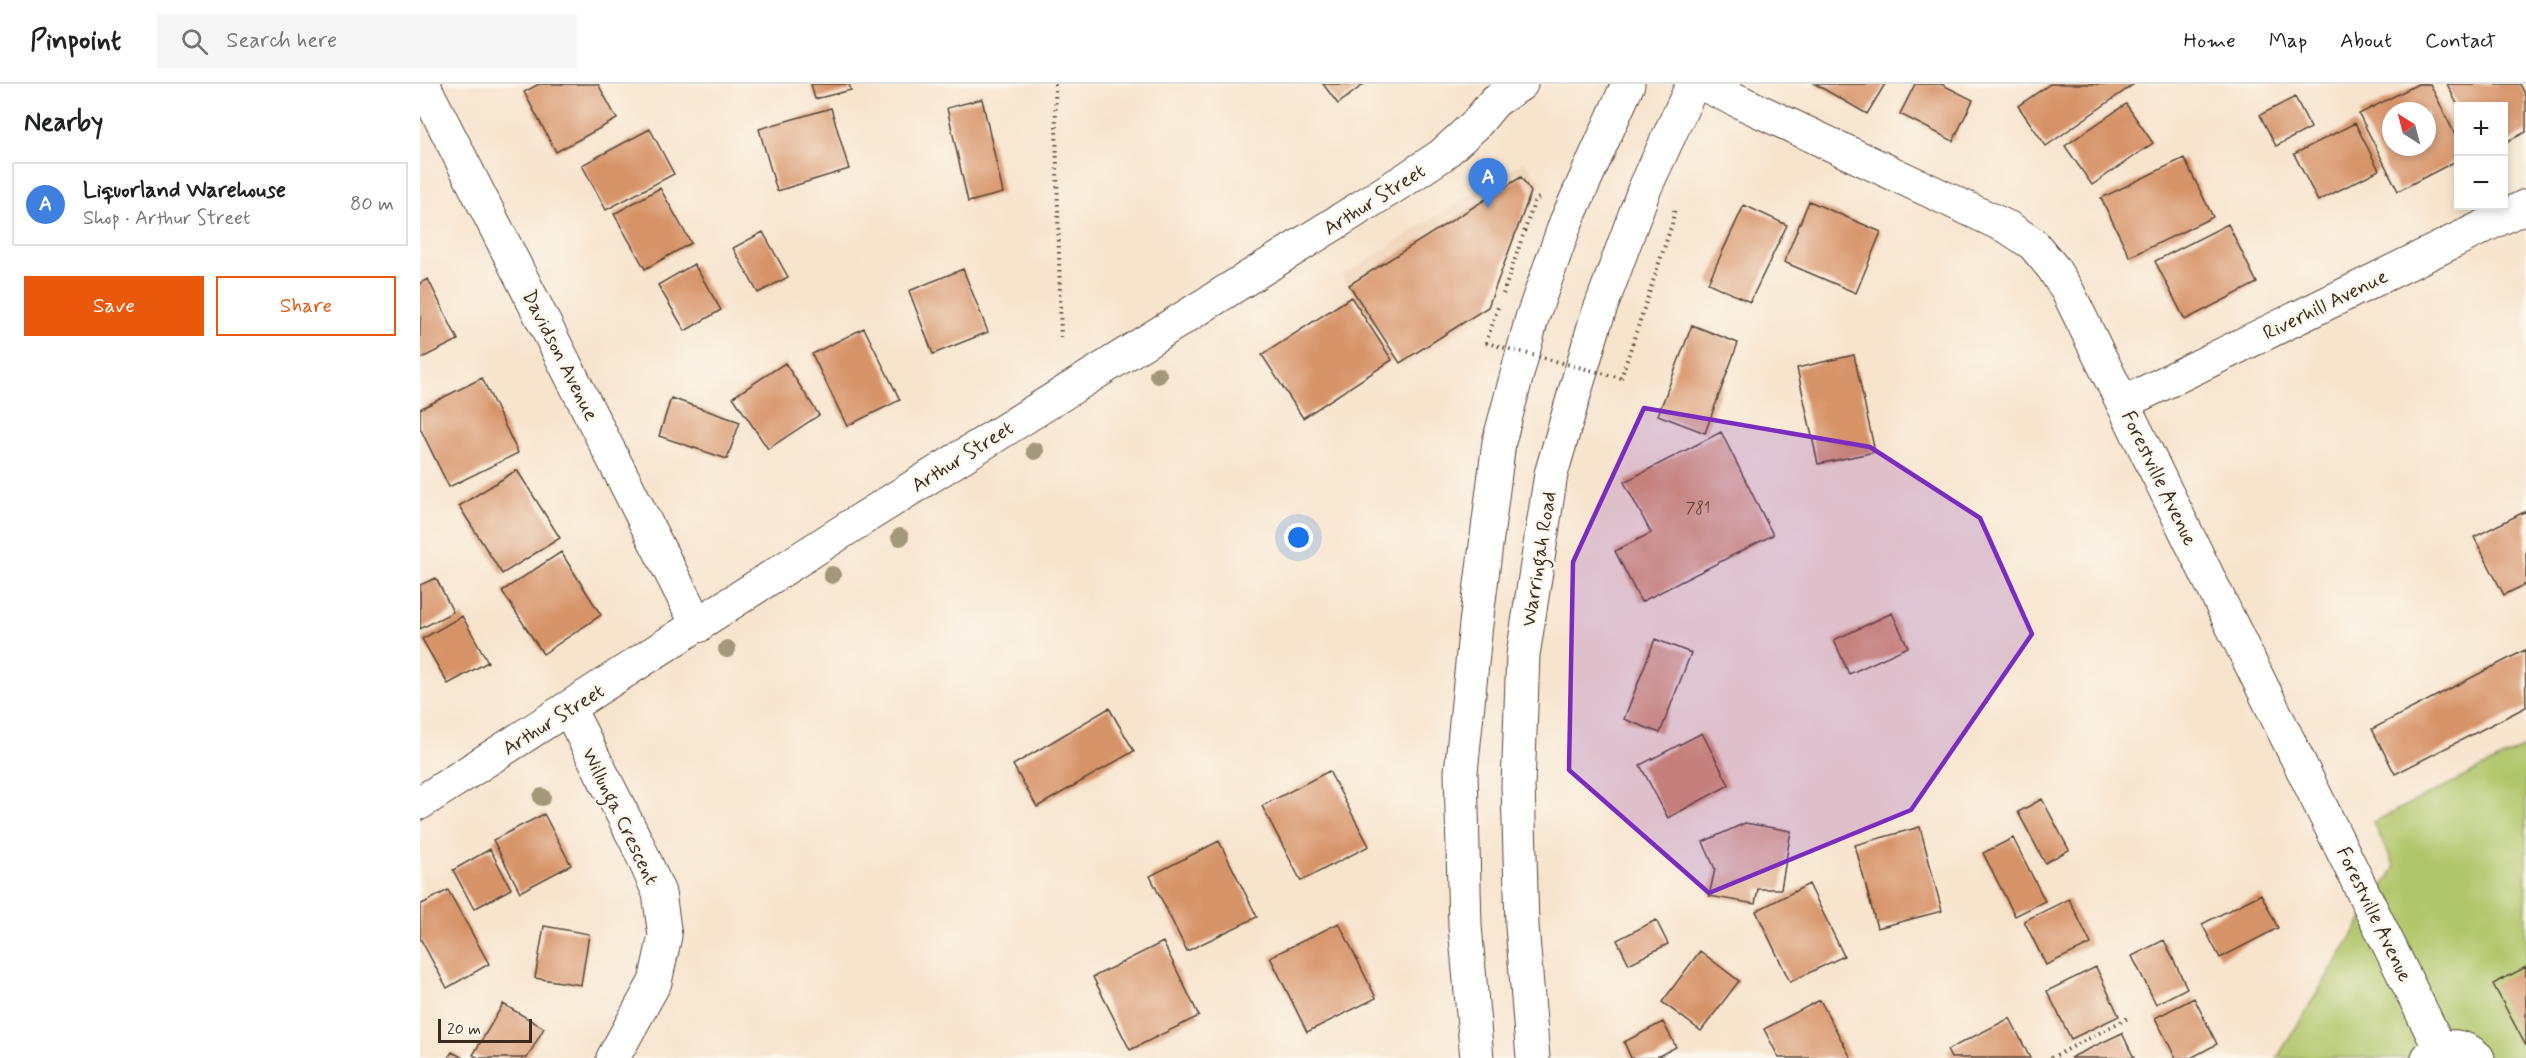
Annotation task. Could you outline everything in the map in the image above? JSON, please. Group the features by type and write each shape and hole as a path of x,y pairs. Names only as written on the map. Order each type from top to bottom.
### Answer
{"main road":[{"name":"Davidson Avenue","path":"423,84 698,626"},
{"path":"1477,1058 1465,926 1461,772 1476,624 1499,442 1533,318 1566,222 1628,84"},
{"name":"Warringah Road","path":"1533,1058 1522,926 1518,786 1523,655 1551,474 1595,323 1644,190 1693,84"},
{"name":"Forestville Avenue","path":"1702,84 2009,228 2032,244 2053,268 2068,292 2123,403 2434,1053 2462,1047 2478,1058"},
{"name":"Arthur Street","path":"420,803 851,526 1406,179 1450,147 1475,125 1504,90"},
{"name":"Riverhill Avenue","path":"2123,403 2526,206"},
{"name":"Willunga Crescent","path":"569,709 637,843 659,893 665,936 655,982 613,1058"}],"path":[{"path":"1055,84 1061,340"},
{"path":"1486,343 1621,378 1672,224 1676,199"},
{"path":"2051,1058 2130,1017"}],"highlighted area":[{"path":"1644,408 1870,447 1980,518 2032,634 1911,810 1709,893 1569,770 1573,562"}],"shaded area":[{"path":"1524,161 1541,182 1477,321 1402,368 1342,276"}],"green space":[{"path":"2526,746 2526,1058 2277,1058 2395,867 2373,822"}],"building":[{"path":"539,84 598,84 617,119 556,152 524,92"},
{"path":"811,84 849,84 851,90 815,99"},
{"path":"1323,84 1364,84 1338,104"},
{"path":"1815,84 1885,84 1867,114"},
{"path":"1915,84 1941,84 1973,100 1953,141 1900,114"},
{"path":"2050,84 2134,84 2046,146 2018,106"},
{"path":"2418,84 2430,84 2454,133 2454,162 2398,191 2359,114 2382,102 2382,156 2436,156 2436,102 2383,102"},
{"path":"2447,84 2520,84 2526,96 2526,132 2508,141 2508,102 2456,102"},
{"path":"2295,97 2311,128 2276,146 2260,115"},
{"path":"982,99 1003,193 968,202 947,108"},
{"path":"2126,104 2153,143 2092,185 2065,146"},
{"path":"831,108 849,169 777,191 759,129"},
{"path":"2355,123 2379,170 2318,201 2294,154"},
{"path":"650,129 674,174 606,210 582,165"},
{"path":"2184,158 2213,217 2130,257 2101,198"},
{"path":"1521,177 1531,192 1488,307 1400,363 1349,285"},
{"path":"660,188 691,243 645,269 614,214"},
{"path":"1809,201 1881,232 1856,293 1784,262"},
{"path":"1744,205 1787,225 1750,302 1708,283"},
{"path":"2228,224 2257,283 2185,320 2155,261"},
{"path":"763,232 788,277 758,293 733,248"},
{"path":"694,264 721,310 685,331 658,285"},
{"path":"963,269 988,332 933,354 909,291"},
{"path":"428,279 458,340 420,359 420,283"},
{"path":"1351,297 1392,360 1303,418 1262,355"},
{"path":"1692,325 1738,343 1705,433 1658,415"},
{"path":"864,328 900,400 847,426 812,354"},
{"path":"1854,355 1875,452 1818,464 1797,368"},
{"path":"785,363 819,415 768,449 733,397"},
{"path":"482,378 518,453 449,487 420,428 420,409"},
{"path":"671,398 740,422 727,459 659,436"},
{"path":"1721,432 1773,535 1641,602 1615,551 1651,533 1624,482"},
{"path":"517,470 560,538 502,574 459,506"},
{"path":"2526,511 2526,584 2504,595 2474,537"},
{"path":"561,552 601,615 543,654 502,591"},
{"path":"436,578 453,612 420,629 420,585"},
{"path":"1892,613 1908,647 1849,674 1834,640"},
{"path":"462,616 488,662 448,684 422,639"},
{"path":"1655,639 1691,653 1660,733 1624,719"},
{"path":"2525,650 2526,707 2395,774 2372,729"},
{"path":"1109,708 1134,751 1037,807 1013,765"},
{"path":"1702,733 1729,785 1668,818 1640,765"},
{"path":"1329,771 1369,846 1301,881 1262,806"},
{"path":"2042,799 2069,850 2045,863 2018,812"},
{"path":"544,814 571,865 520,892 493,840"},
{"path":"1745,823 1791,831 1781,889 1758,889 1755,904 1709,896 1715,869 1703,842"},
{"path":"1920,827 1942,911 1877,928 1855,845"},
{"path":"2013,838 2045,901 2015,916 1983,853"},
{"path":"1219,841 1257,917 1187,951 1150,876"},
{"path":"490,849 511,889 474,909 453,870"},
{"path":"1809,884 1844,956 1790,982 1756,911"},
{"path":"448,890 489,964 447,988 420,938 420,905"},
{"path":"2261,894 2278,928 2220,958 2202,924"},
{"path":"2069,899 2091,944 2046,965 2024,921"},
{"path":"1656,920 1668,944 1629,964 1617,940"},
{"path":"1339,923 1376,998 1307,1032 1270,957"},
{"path":"544,926 589,934 581,985 535,978"},
{"path":"2164,940 2187,988 2156,1004 2132,956"},
{"path":"1163,942 1199,1016 1130,1050 1093,977"},
{"path":"1700,951 1739,981 1701,1031 1662,1002"},
{"path":"2096,967 2119,1016 2071,1039 2047,991"},
{"path":"2526,967 2526,1046 2493,984"},
{"path":"2194,998 2217,1044 2191,1058 2176,1058 2155,1018"},
{"path":"1820,1000 1851,1058 1779,1058 1764,1029"},
{"path":"503,1004 544,1028 527,1058 479,1058 473,1055"},
{"path":"2010,1018 2030,1058 1951,1058 1947,1050"},
{"path":"1663,1022 1676,1047 1655,1058 1631,1058 1624,1042"},
{"path":"2122,1033 2134,1058 2070,1058"},
{"path":"452,1052 463,1058 448,1058"}],"place":[{"name":"Liquorland Warehouse","path":"1488,208"}]}
